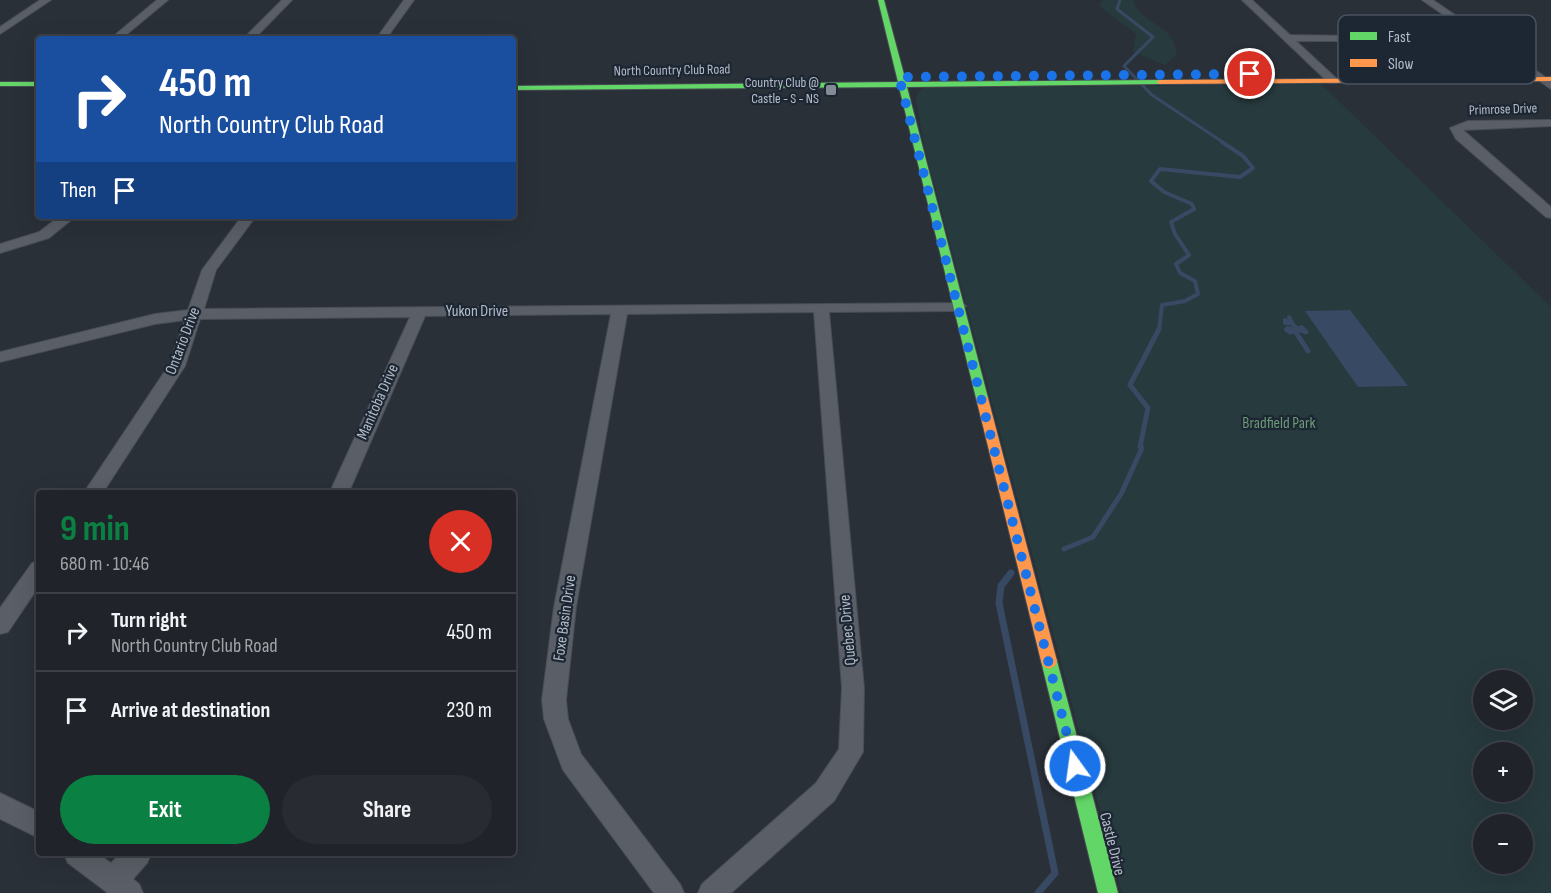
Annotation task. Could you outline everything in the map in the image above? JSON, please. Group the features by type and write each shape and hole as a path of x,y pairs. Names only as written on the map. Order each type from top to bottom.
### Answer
{"main road":[{"name":"Castle Drive","path":"881,0 1108,893"},
{"name":"North Country Club Road","path":"516,80 637,83 1338,77"},
{"name":"North Country Club Road","path":"516,88 637,83"},
{"path":"0,84 36,84"},
{"path":"0,92 36,92"}],"street":[{"path":"0,31 46,0"},
{"path":"119,36 164,0"},
{"path":"251,36 287,0"},
{"path":"383,36 409,0"},
{"path":"1247,0 1329,77"},
{"path":"1427,0 1450,15"},
{"path":"1287,38 1338,38"},
{"name":"Primrose Drive","path":"1551,123 1468,124 1456,128 1460,136 1551,214"},
{"path":"0,249 44,235 65,219"},
{"name":"Ontario Drive","path":"95,490 177,366 209,270 247,219"},
{"name":"Yukon Drive","path":"0,357 154,319 194,314 958,306"},
{"name":"Quebec Drive","path":"711,893 825,792 851,752 853,688 820,309"},
{"name":"Foxe Basin Drive","path":"620,310 565,607 554,700 556,719 572,762 671,893"},
{"name":"Manitoba Drive","path":"340,490 420,311"},
{"path":"0,625 36,573"},
{"path":"0,806 36,824"},
{"path":"80,856 122,886 137,856"}],"green space":[{"path":"1103,0 1133,0 1136,8 1142,14 1170,36 1177,54 1165,65 1133,52 1136,34 1099,6"},
{"name":"Bradfield Park","path":"1321,84 1551,307 1551,893 1122,893 925,149 916,101 918,92 923,88"}],"water":[{"path":"1350,310 1408,386 1358,387 1305,311"}],"waterway":[{"path":"1120,0 1117,9 1153,37 1124,66 1152,95 1224,143"},
{"path":"1159,330 1162,305 1185,301 1198,294 1195,281 1180,273 1176,264 1189,255 1175,234 1171,222 1194,209 1192,204 1164,192 1151,181 1160,169 1240,177 1253,168 1243,156 1222,142"},
{"path":"1289,317 1292,323"},
{"path":"1285,320 1292,323 1285,323 1285,320"},
{"path":"1292,323 1297,329"},
{"path":"1301,327 1306,332 1297,329 1301,327"},
{"path":"1064,549 1093,537 1121,494 1142,448 1140,447 1148,408 1130,385 1159,329"},
{"path":"1287,329 1290,332 1295,331"},
{"path":"1287,329 1293,330"},
{"path":"1295,331 1308,351"},
{"path":"1011,573 1001,586 999,603 1055,873 1038,893"}],"traffic: fast":[{"path":"881,0 982,398"},
{"path":"516,88 1160,82"},
{"path":"0,84 36,84"},
{"path":"1049,661 1108,893"}],"traffic: slow":[{"path":"1536,79 1551,79"},
{"path":"1160,82 1338,81"},
{"path":"982,398 1049,661"}],"place":[{"name":"Country Club @ Castle - S - NS","path":"831,90"}],"route":[{"path":"1075,766 899,77 1250,74"}]}
